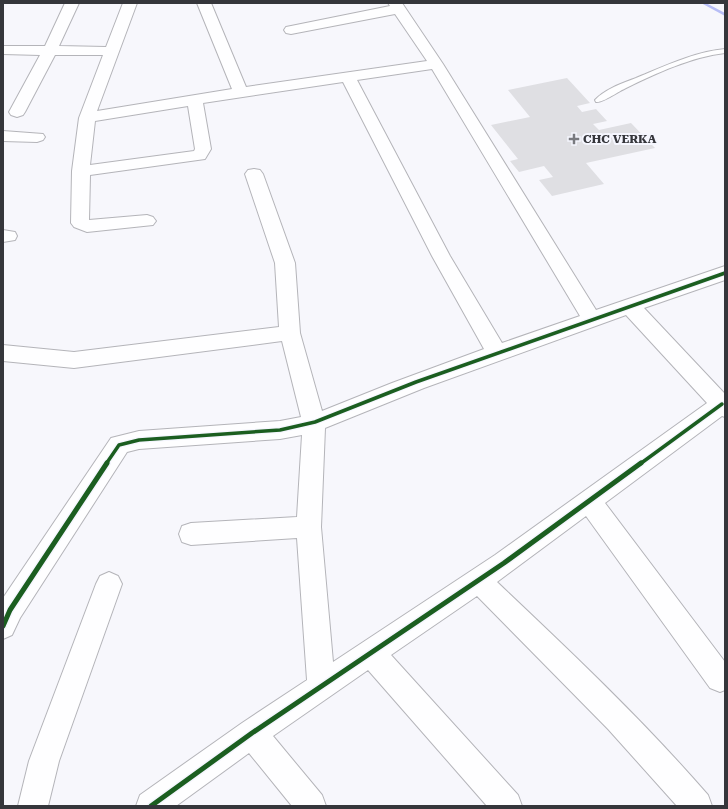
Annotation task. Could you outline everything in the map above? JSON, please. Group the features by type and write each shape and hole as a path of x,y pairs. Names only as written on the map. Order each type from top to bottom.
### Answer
{"street":[{"path":"18,112 72,3"},
{"path":"130,3 87,118 81,171 80,223 87,226 147,221"},
{"path":"204,3 241,92"},
{"path":"291,30 396,6 436,64 591,318"},
{"path":"3,50 113,51"},
{"path":"87,118 241,92 436,64"},
{"path":"347,76 441,256 497,353"},
{"path":"81,171 199,155 203,149 195,100"},
{"path":"3,136 37,137"},
{"path":"254,174 286,263 290,333 314,423 309,527 321,686"},
{"path":"5,615 119,445 129,442 155,439 298,428 314,423 392,391 591,318 725,273"},
{"path":"151,806 252,732 479,581 723,406 630,306"},
{"path":"3,353 22,353 61,360 74,360 290,333"},
{"path":"589,501 720,678"},
{"path":"191,534 309,527"},
{"path":"479,581 623,724 675,779 697,806"},
{"path":"33,806 44,761 109,584"},
{"path":"371,653 507,806"},
{"path":"252,732 311,806"}],"lane":[{"path":"599,100 632,82 692,58 703,54 725,51"}],"building":[{"name":"CHC VERKA","path":"567,78 590,103 577,106 582,112 596,109 607,121 593,124 599,130 631,123 655,148 586,163 604,184 552,196 539,180 553,177 544,166 519,172 510,161 518,159 491,125 530,117 508,90"}],"waterway":[{"path":"703,3 725,15"}],"cycle path":[{"path":"3,626 10,610 119,445 139,440 280,430 315,422 349,410 399,388 725,273"},
{"path":"151,806 252,733 504,563 722,404"}],"place":[{"name":"CHC VERKA","path":"574,139"}]}
